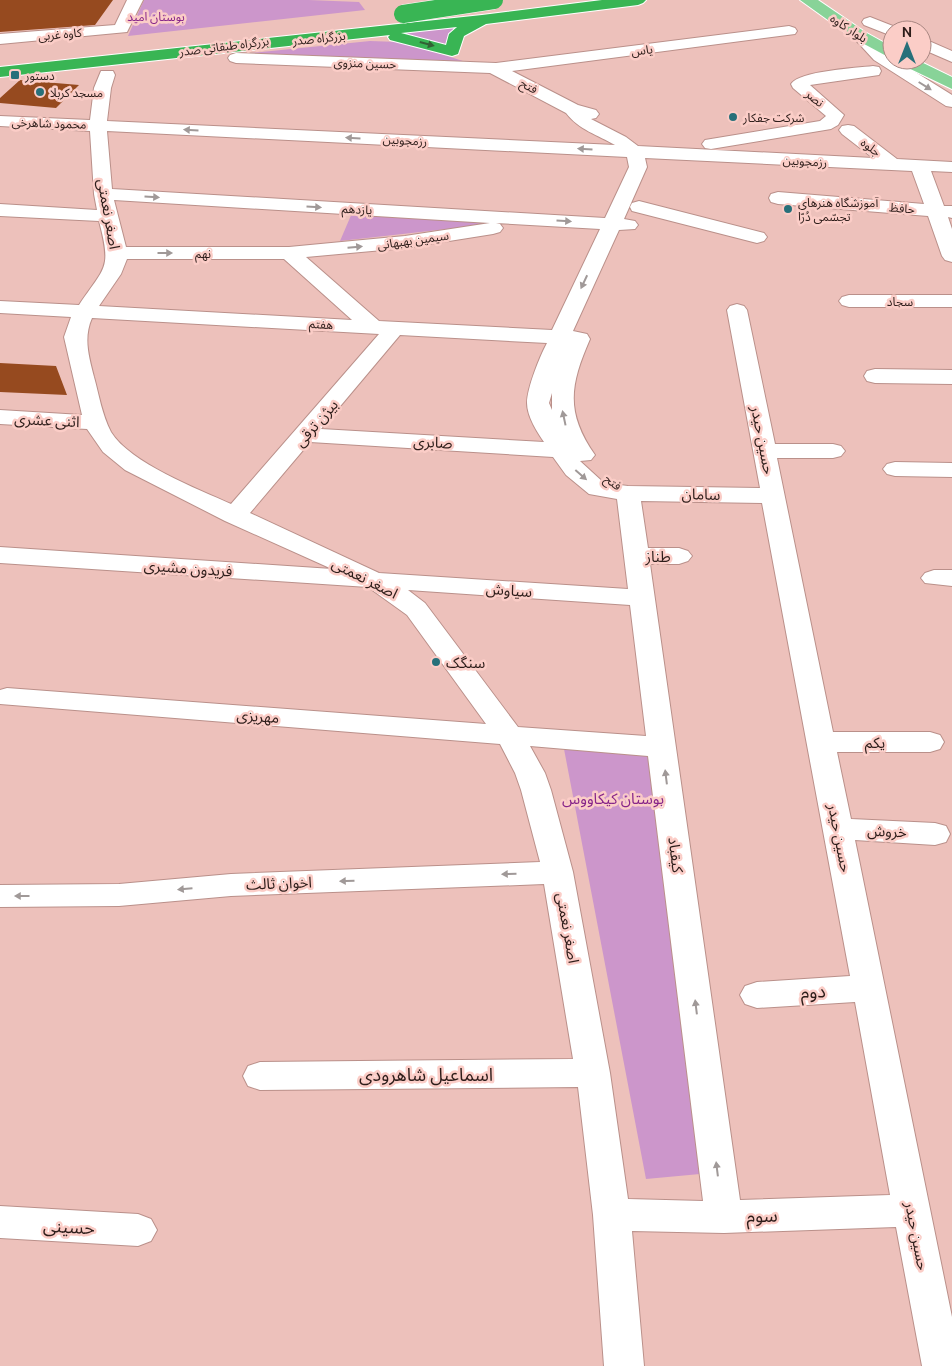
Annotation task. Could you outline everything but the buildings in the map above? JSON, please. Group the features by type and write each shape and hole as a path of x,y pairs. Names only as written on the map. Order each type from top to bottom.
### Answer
{"highway":[{"path":"403,14 494,0"},
{"path":"383,15 511,0"},
{"name":"بزرگراه طبقاتی صدر","path":"4,55 403,14 519,0"},
{"name":"بزرگراه طبقاتی صدر","path":"0,72 597,0"},
{"name":"بزرگراه صدر","path":"0,72 344,36 638,0"},
{"path":"344,36 396,37 452,50 457,34 482,20"},
{"path":"4,55 125,35"}],"main road":[{"name":"بلوار کاوه","path":"808,0 882,48"},
{"name":"بلوار کاوه","path":"855,12 882,29"},
{"path":"932,58 952,69"},
{"path":"924,70 952,84"}],"street":[{"path":"125,35 135,0"},
{"path":"870,22 882,27"},
{"name":"یاس","path":"495,68 789,31"},
{"name":"کاوه غربی","path":"0,39 125,35"},
{"path":"859,35 880,57 952,102"},
{"path":"932,48 952,57"},
{"name":"فتح","path":"452,50 495,68 572,109 576,117 635,149 638,167 627,219"},
{"name":"حسین منزوی","path":"236,58 495,68"},
{"name":"نصر","path":"662,153 806,130 832,121 835,115 799,84 804,81 873,72"},
{"name":"اصغر نعمتی","path":"107,75 100,96 99,125 105,205 116,253 116,264 83,312 76,328 76,346 94,423 106,443 134,465 234,516 375,581 401,596 416,609 509,735 530,773 558,872 593,1073 612,1215 624,1366"},
{"name":"محمود شاهرخی","path":"0,121 99,125"},
{"name":"رزمجوبین","path":"99,125 635,149 662,153 921,169 952,167"},
{"name":"جلوه","path":"848,130 894,164"},
{"path":"730,157 742,140"},
{"name":"فتح","path":"628,493 597,489 574,470 570,450 547,430 538,404 548,363 569,337 662,153"},
{"name":"رزمجوبین","path":"662,153 894,164 952,173"},
{"path":"921,169 944,212 952,256"},
{"name":"حافظ","path":"778,198 944,212"},
{"name":"یازدهم","path":"0,210 105,205 536,220 627,219 757,236"},
{"name":"سیمین بهبهانی","path":"289,253 405,242 536,220"},
{"name":"نهم","path":"116,253 289,253"},
{"path":"289,253 384,328"},
{"name":"سجاد","path":"848,301 952,302"},
{"name":"هفتم","path":"0,307 569,337"},
{"name":"حسین حیدر","path":"738,310 942,1366"},
{"name":"بیژن ترقی","path":"234,516 306,434 384,328"},
{"path":"875,376 952,377"},
{"name":"اثنی عشری","path":"0,417 94,423"},
{"name":"صابری","path":"306,434 570,450"},
{"path":"765,451 833,451"},
{"path":"895,469 952,470"},
{"name":"سامان","path":"628,493 773,496"},
{"name":"کیقباد","path":"628,493 724,1217"},
{"name":"فریدون مشیری","path":"0,555 375,581"},
{"name":"طناز","path":"637,556 679,556"},
{"name":"سیاوش","path":"375,581 643,598"},
{"name":"مهریزی","path":"7,697 662,747"},
{"name":"یکم","path":"821,742 930,742"},
{"name":"خروش","path":"838,829 935,834"},
{"name":"اخوان ثالث","path":"0,896 119,895 231,885 558,872"},
{"name":"دوم","path":"757,995 868,988"},
{"name":"اسماعیل شاهرودی","path":"260,1076 593,1073"},
{"name":"سوم","path":"612,1215 724,1217 912,1210"},
{"name":"حسینی","path":"0,1222 138,1230"}],"green space":[{"name":"بوستان امید","path":"144,0 309,0 359,2 365,10 128,36"},
{"path":"466,22 447,47 396,33"},
{"path":"370,41 399,42 475,65 241,54"},
{"path":"352,213 504,220 465,227 340,241"},
{"name":"بوستان کیکاووس","path":"564,749 648,756 700,1174 646,1179"}],"place":[{"name":"دستور","path":"15,75"},
{"name":"مسجد کربلا","path":"40,92"},
{"name":"شرکت جفکار","path":"733,117"},
{"name":"آموزشگاه هنرهای تجسّمی دُرّا","path":"788,209"},
{"name":"سنگک","path":"436,662"}]}
